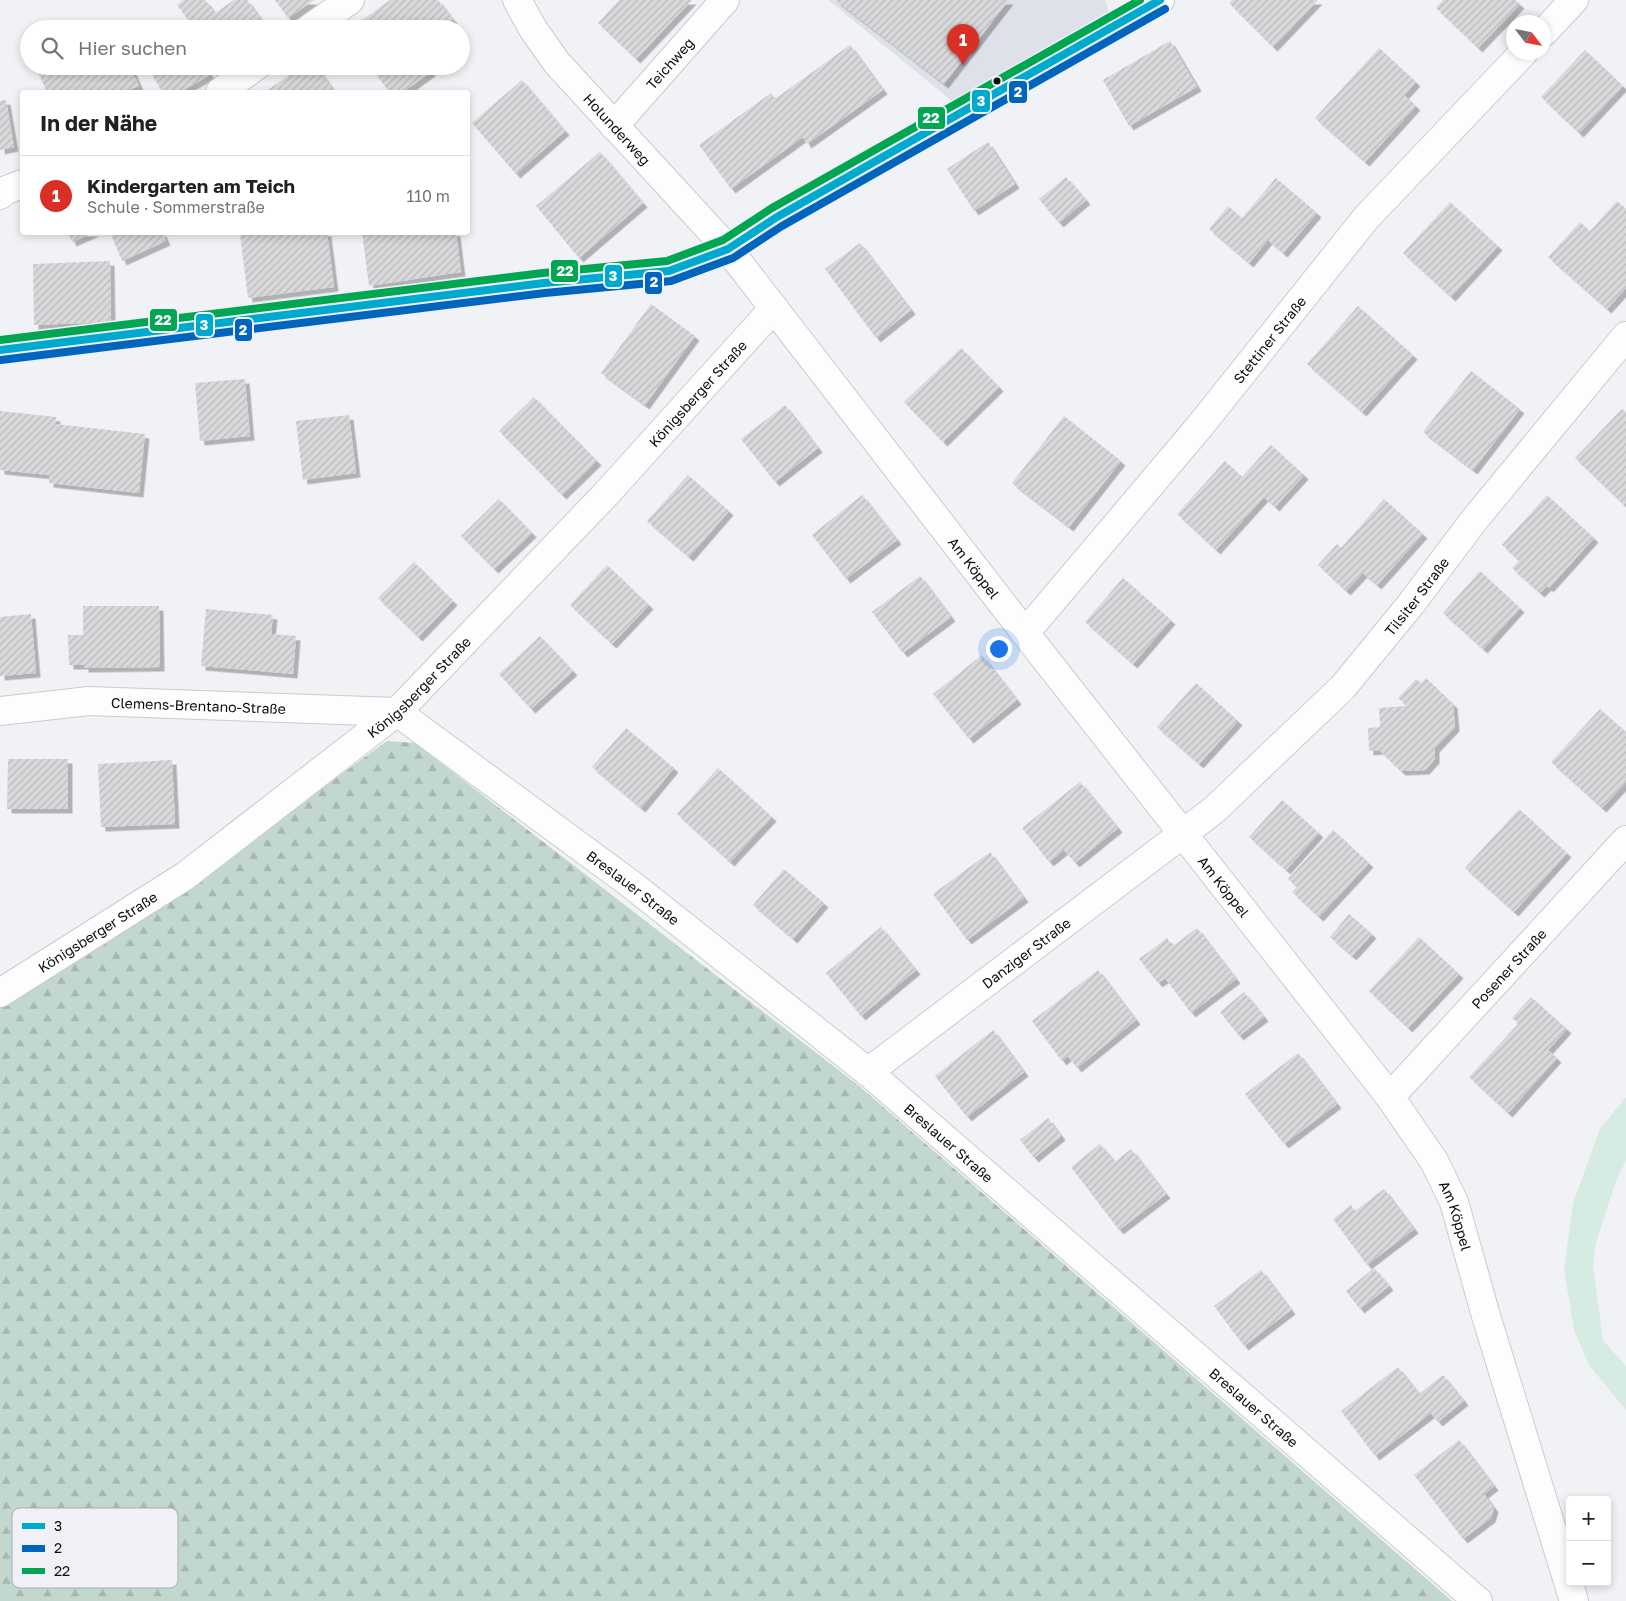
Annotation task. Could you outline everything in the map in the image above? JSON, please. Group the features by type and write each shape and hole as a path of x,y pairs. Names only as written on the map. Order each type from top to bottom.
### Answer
{"street":[{"path":"322,20 350,0"},
{"name":"Holunderweg","path":"517,0 533,29 557,63 728,249"},
{"name":"Teichweg","path":"614,126 725,0"},
{"path":"0,350 534,284 669,271 728,249 777,217 886,154 1160,0"},
{"path":"1551,25 1574,0"},
{"name":"Stettiner Straße","path":"1025,633 1200,426 1366,218 1516,60"},
{"path":"223,90 244,75"},
{"path":"0,195 4,191 20,185"},
{"name":"Am Köppel","path":"728,249 1025,633 1390,1096 1434,1161 1454,1202 1486,1316 1574,1601"},
{"name":"Königsberger Straße","path":"0,993 185,876 397,712 606,494 774,308"},
{"name":"Tilsiter Straße","path":"1182,832 1214,810 1342,687 1411,604 1475,519 1626,336"},
{"name":"Clemens-Brentano-Straße","path":"0,711 89,701 397,712"},
{"name":"Breslauer Straße","path":"397,712 632,885 868,1072 1478,1601"},
{"name":"Danziger Straße","path":"868,1072 1182,832"},
{"name":"Posener Straße","path":"1390,1096 1626,840"}],"shaded area":[{"path":"828,0 1105,0 1110,14 952,101"}],"green space":[{"path":"387,741 415,743 858,1085 1452,1601 0,1601 0,1008 189,885"},
{"path":"1626,1097 1626,1161 1617,1178 1606,1211 1596,1243 1593,1266 1603,1340 1626,1366 1626,1410 1589,1365 1574,1330 1564,1270 1573,1203 1600,1129"}],"building":[{"path":"183,0 205,0 215,13 234,0 247,0 261,20 188,20 177,5"},
{"path":"275,0 314,0 288,18"},
{"path":"390,0 438,0 453,20 362,20"},
{"path":"619,0 692,0 636,59 598,23"},
{"path":"835,0 1009,0 944,84"},
{"path":"1232,0 1318,0 1273,47 1229,3"},
{"path":"1443,0 1515,0 1520,4 1510,15 1506,15 1506,19 1478,48 1436,8"},
{"path":"1170,41 1197,87 1129,126 1103,80"},
{"path":"850,45 883,90 807,144 803,137 731,189 699,145 771,93 775,99"},
{"path":"1379,48 1416,82 1404,95 1416,106 1365,162 1315,118"},
{"path":"1585,50 1623,86 1579,133 1541,97"},
{"path":"39,75 134,75 139,86 129,90 46,90"},
{"path":"152,75 210,75 184,90 161,90"},
{"path":"289,75 323,75 334,90 268,90"},
{"path":"377,75 427,75 406,90 388,90"},
{"path":"522,80 565,131 516,174 472,123"},
{"path":"6,100 14,147 0,150 0,101"},
{"path":"988,142 1015,184 974,211 947,169"},
{"path":"600,152 643,203 579,258 536,206"},
{"path":"1066,177 1086,200 1059,223 1039,199"},
{"path":"1276,178 1317,213 1283,253 1268,240 1249,263 1209,229 1228,206 1242,218"},
{"path":"1617,201 1626,209 1626,288 1607,309 1548,257 1580,222 1590,231"},
{"path":"1450,202 1498,246 1451,297 1403,253"},
{"path":"69,235 88,235 72,242"},
{"path":"111,235 163,235 166,241 122,261"},
{"path":"240,235 327,235 334,287 248,298"},
{"path":"362,235 456,235 461,272 369,286"},
{"path":"860,243 911,310 876,338 825,269"},
{"path":"110,261 111,322 34,325 33,264"},
{"path":"651,304 695,336 645,405 601,373"},
{"path":"1358,306 1413,355 1362,412 1307,364"},
{"path":"961,348 999,387 943,442 904,402"},
{"path":"1471,371 1520,409 1473,470 1423,432"},
{"path":"245,379 250,436 200,441 195,383"},
{"path":"534,397 597,461 562,495 499,431"},
{"path":"785,405 818,448 775,482 741,439"},
{"path":"1622,409 1626,412 1626,503 1624,505 1575,458"},
{"path":"0,411 56,417 55,424 145,434 139,493 49,483 49,475 0,470"},
{"path":"349,415 356,473 303,480 296,421"},
{"path":"1064,416 1121,461 1069,527 1012,483"},
{"path":"1271,445 1304,475 1275,507 1264,497 1216,550 1177,514 1225,461 1242,477"},
{"path":"688,475 729,511 689,557 647,521"},
{"path":"862,495 897,540 846,579 812,535"},
{"path":"1547,495 1594,538 1549,588 1547,586 1540,593 1512,568 1519,561 1502,545"},
{"path":"499,499 532,533 494,569 461,536"},
{"path":"1384,499 1423,534 1377,585 1363,573 1346,591 1318,565 1337,544 1341,548"},
{"path":"414,562 453,601 418,637 378,598"},
{"path":"607,565 649,605 612,644 570,605"},
{"path":"1480,571 1520,608 1483,649 1443,613"},
{"path":"920,576 951,617 903,653 872,612"},
{"path":"1123,578 1171,620 1133,664 1085,622"},
{"path":"83,606 159,606 160,667 84,668 84,665 69,665 68,635 83,635"},
{"path":"206,609 273,615 271,634 296,636 293,674 201,666"},
{"path":"31,614 36,673 0,676 0,617"},
{"path":"540,636 573,671 531,709 499,674"},
{"path":"982,655 1017,700 969,739 933,694"},
{"path":"1426,678 1453,704 1455,727 1435,748 1435,759 1425,770 1401,771 1379,750 1369,751 1368,728 1380,727 1379,708 1407,706 1398,698 1416,679 1421,683"},
{"path":"1196,683 1238,721 1199,764 1157,727"},
{"path":"1600,709 1626,732 1626,782 1602,808 1551,762"},
{"path":"626,728 674,768 641,808 592,767"},
{"path":"8,759 68,759 68,809 7,809"},
{"path":"172,760 175,824 101,827 98,764"},
{"path":"718,768 772,817 730,862 677,814"},
{"path":"1080,782 1118,828 1075,863 1064,850 1049,862 1022,828"},
{"path":"1282,800 1319,833 1286,870 1249,837"},
{"path":"1519,809 1567,853 1514,912 1465,868"},
{"path":"1333,830 1369,863 1319,917 1292,892 1297,887 1288,879"},
{"path":"990,852 1024,898 967,940 933,894"},
{"path":"784,869 824,903 793,939 753,905"},
{"path":"1349,914 1372,934 1352,956 1330,937"},
{"path":"881,927 916,970 861,1016 826,973"},
{"path":"1197,928 1236,979 1191,1013 1165,978 1158,983 1139,959 1167,938 1173,946"},
{"path":"1419,937 1459,974 1408,1028 1369,991"},
{"path":"1098,970 1136,1020 1077,1068 1068,1056 1062,1061 1032,1021"},
{"path":"1244,992 1264,1017 1239,1036 1220,1012"},
{"path":"1531,997 1567,1029 1548,1050 1557,1058 1508,1113 1469,1077 1519,1023 1512,1018"},
{"path":"993,1030 1024,1072 967,1117 935,1076"},
{"path":"1298,1053 1337,1104 1284,1144 1245,1094"},
{"path":"1048,1118 1061,1136 1034,1158 1020,1140"},
{"path":"1100,1144 1115,1162 1131,1149 1166,1194 1119,1230 1071,1167"},
{"path":"1384,1189 1414,1229 1367,1265 1333,1219 1351,1205 1355,1211"},
{"path":"1374,1268 1389,1286 1360,1309 1346,1291"},
{"path":"1261,1270 1291,1310 1244,1346 1214,1306"},
{"path":"1398,1367 1419,1394 1443,1375 1464,1401 1438,1422 1431,1413 1375,1456 1341,1411"},
{"path":"1459,1440 1494,1486 1484,1494 1494,1508 1491,1518 1463,1539 1414,1475"}],"transit line":[{"name":"22","path":"0,340 543,273 667,261 723,240 772,208 1140,0"},
{"name":"3","path":"0,350 544,283 669,271 728,249 777,217 1160,0"},
{"name":"2","path":"1,360 545,293 671,281 733,258 782,226 1165,9"}],"place":[{"name":"Kindergarten am Teich","path":"963,65"}]}
